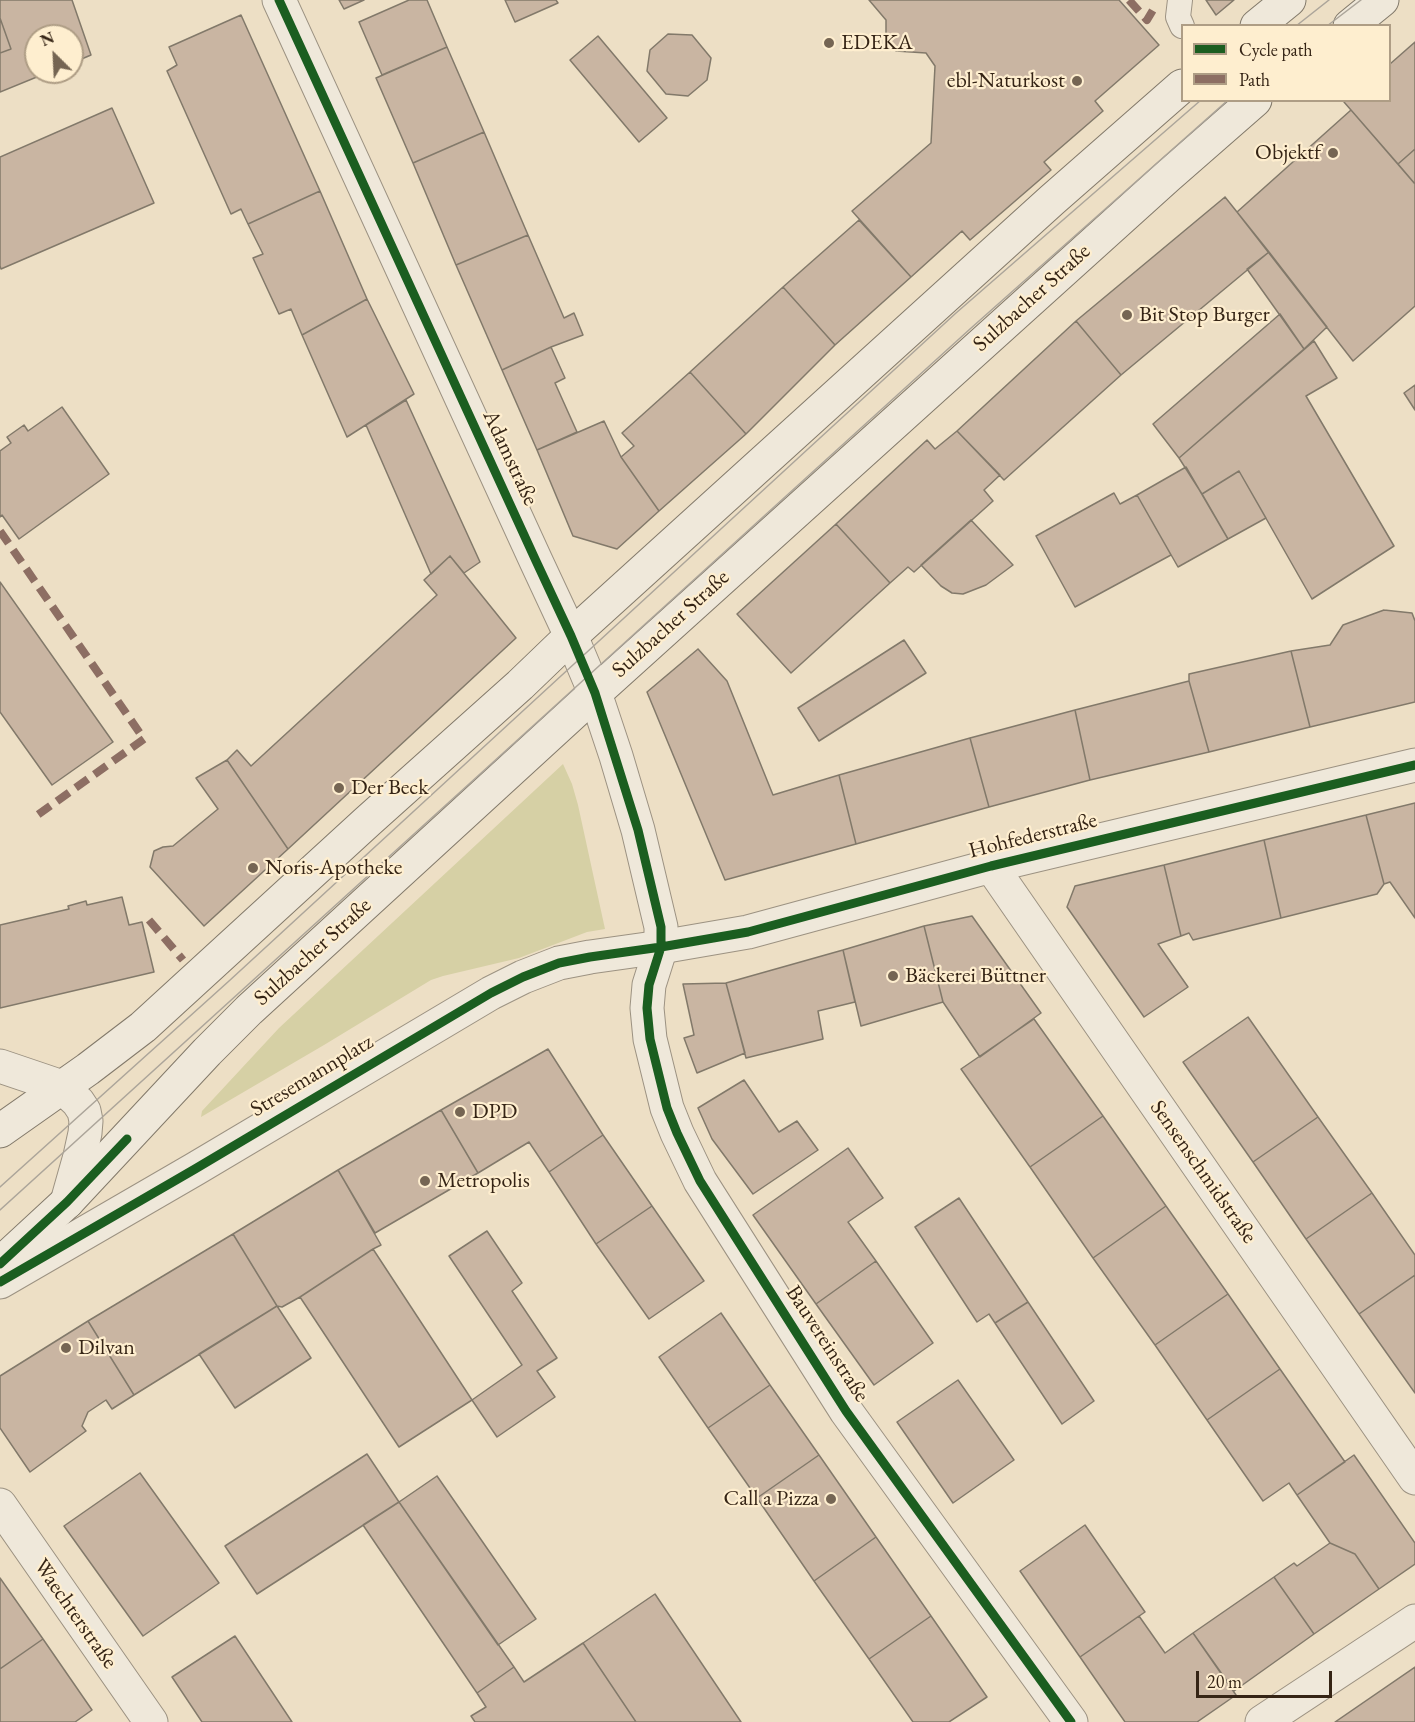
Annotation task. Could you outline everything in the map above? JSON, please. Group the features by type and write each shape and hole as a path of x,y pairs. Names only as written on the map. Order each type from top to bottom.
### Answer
{"street":[{"name":"Adamstraße","path":"279,0 571,636 595,693 638,830 661,927 660,947"},
{"path":"1259,24 1289,0"},
{"path":"1352,24 1382,0"},
{"path":"0,1131 143,1027 1052,200 1181,87"},
{"name":"Sulzbacher Straße","path":"0,1264 67,1202 249,1010 595,693 1174,170 1253,102"},
{"name":"Hohfederstraße","path":"660,947 748,932 990,866 1415,765"},
{"name":"Sensenschmidstraße","path":"990,866 1415,1478"},
{"name":"Stresemannplatz","path":"0,1281 195,1169 502,987 559,963 660,947"},
{"name":"Bauvereinstraße","path":"660,947 649,985 647,1008 650,1040 667,1108 700,1181 846,1411 1071,1722"},
{"path":"0,1066 62,1087 84,1111 86,1121 80,1156 67,1202"},
{"name":"Waechterstraße","path":"0,1505 151,1722"},
{"path":"1262,1722 1415,1621"}],"lane":[{"path":"1180,0 1178,16 1181,24"}],"shaded area":[{"path":"563,764 578,805 605,929 587,932 519,958 431,980 201,1117 202,1111 279,1028"}],"building":[{"path":"0,0 72,0 80,24 24,24 24,82 0,92 0,53 11,49 0,18"},
{"path":"339,0 364,0 344,9"},
{"path":"409,0 427,0 447,47 382,75 359,22"},
{"path":"505,0 556,0 558,3 515,22"},
{"path":"869,0 1119,0 1159,45 1095,101 1103,111 1044,162 1051,170 970,240 962,231 911,277 852,211 931,143 935,66 926,53 896,51 886,37 886,20"},
{"path":"1206,0 1234,0 1216,15"},
{"path":"241,15 320,191 248,224 241,209 231,214 167,71 177,65 169,47"},
{"path":"0,18 11,49 0,53"},
{"path":"668,34 692,35 711,58 707,80 688,96 666,94 647,71 650,50"},
{"path":"84,35 91,55 84,58"},
{"path":"598,36 667,118 639,142 570,60"},
{"path":"1415,42 1415,149 1398,164 1344,102 1391,102 1391,63"},
{"path":"447,47 484,132 413,163 376,78"},
{"path":"112,108 154,203 1,269 0,157"},
{"path":"1351,110 1415,184 1415,306 1353,361 1237,212"},
{"path":"484,132 528,235 456,265 413,163"},
{"path":"1415,149 1415,184 1398,164"},
{"path":"320,191 367,299 302,335 291,309 279,314 253,258 263,254 248,224"},
{"path":"1225,197 1269,252 1121,375 1076,321"},
{"path":"859,220 911,277 835,345 783,287"},
{"path":"528,235 564,318 574,313 583,335 502,370 456,265"},
{"path":"1269,252 1327,327 1304,349 1247,269"},
{"path":"783,287 835,345 746,434 690,372"},
{"path":"367,299 414,394 347,437 302,335"},
{"path":"1280,314 1304,349 1179,458 1153,424"},
{"path":"1076,321 1121,375 1004,480 957,431"},
{"path":"1314,341 1337,378 1306,396 1394,546 1312,599 1239,471 1202,494 1179,458"},
{"path":"551,347 565,378 555,383 577,432 537,450 502,370"},
{"path":"690,372 746,434 659,511 621,457 634,446 622,433"},
{"path":"1415,385 1415,410 1404,393"},
{"path":"406,400 480,562 464,573 450,556 431,574 366,425"},
{"path":"62,407 109,474 19,539 2,515 0,517 0,451 11,443 7,437 24,425 28,431"},
{"path":"604,421 621,457 659,511 617,549 573,536 537,450"},
{"path":"957,431 1000,475 984,490 993,501 914,572 908,567 890,583 836,524 927,440 935,449"},
{"path":"1186,467 1228,539 1178,567 1137,495"},
{"path":"1239,471 1266,518 1228,539 1202,494"},
{"path":"1114,493 1120,504 1137,495 1171,555 1075,607 1036,536"},
{"path":"971,520 1013,565 986,585 963,594 952,593 941,586 921,565"},
{"path":"836,524 890,583 791,673 737,614"},
{"path":"450,556 516,638 288,849 227,760 237,750 251,766 437,595 424,580"},
{"path":"0,582 113,742 52,785 0,712"},
{"path":"1384,610 1412,613 1415,621 1415,702 1310,727 1291,651 1330,645 1343,625"},
{"path":"904,640 926,673 819,741 798,708"},
{"path":"698,649 727,681 773,795 839,775 856,844 725,880 647,692"},
{"path":"1291,651 1310,727 1209,752 1189,674"},
{"path":"1189,681 1209,752 1090,780 1075,710"},
{"path":"1075,710 1090,780 989,807 970,738"},
{"path":"970,738 989,807 856,844 839,775"},
{"path":"227,760 288,849 204,926 150,867 154,851 173,846 218,809 196,778"},
{"path":"1415,803 1415,918 1390,882 1384,884 1366,815"},
{"path":"1366,815 1384,884 1377,894 1281,918 1264,840"},
{"path":"1264,840 1281,918 1193,940 1189,933 1181,936 1164,865"},
{"path":"1164,865 1181,936 1158,944 1188,987 1144,1017 1067,907 1075,886"},
{"path":"122,897 129,925 142,922 154,972 0,1008 0,925 69,909 68,906 86,901 87,905"},
{"path":"972,916 1041,1013 980,1057 943,1002 924,926"},
{"name":"Bäckerei Büttner","path":"924,926 943,1002 861,1026 843,950"},
{"path":"843,950 855,1002 818,1011 823,1039 746,1058 726,983"},
{"path":"726,983 745,1053 697,1073 684,1038 694,1035 683,984"},
{"path":"1248,1017 1318,1117 1253,1162 1183,1062"},
{"path":"1034,1019 1103,1116 1030,1167 961,1069"},
{"path":"548,1049 603,1135 549,1172 529,1142 478,1173 441,1110"},
{"path":"744,1080 779,1132 797,1121 818,1150 753,1194 712,1139 698,1108"},
{"path":"441,1110 478,1173 375,1233 338,1170"},
{"path":"1103,1116 1166,1206 1093,1258 1030,1167"},
{"path":"1318,1117 1372,1193 1306,1239 1253,1162"},
{"path":"603,1135 652,1206 596,1244 549,1172"},
{"path":"848,1148 883,1198 848,1222 876,1261 816,1304 753,1215"},
{"path":"338,1170 381,1245 300,1297 282,1307 277,1306 233,1234"},
{"path":"1372,1193 1415,1255 1415,1275 1359,1314 1306,1239"},
{"path":"959,1198 1028,1302 995,1323 989,1314 977,1322 915,1227"},
{"path":"652,1206 704,1281 649,1319 596,1244"},
{"path":"1166,1206 1228,1294 1155,1345 1093,1258"},
{"path":"487,1231 522,1283 512,1291 557,1358 537,1371 555,1397 497,1437 472,1400 522,1365 449,1256"},
{"path":"233,1234 277,1306 134,1395 88,1321"},
{"path":"373,1249 472,1400 399,1447 300,1297"},
{"path":"876,1261 933,1343 874,1385 816,1304"},
{"path":"1415,1275 1415,1393 1359,1314"},
{"path":"1228,1294 1280,1369 1207,1420 1155,1345"},
{"path":"1028,1302 1094,1401 1062,1424 995,1323"},
{"path":"277,1306 311,1358 235,1408 199,1354"},
{"path":"721,1313 770,1385 708,1428 659,1357"},
{"path":"88,1321 134,1395 112,1409 106,1400 88,1412 82,1426 86,1431 30,1472 0,1428 0,1376"},
{"path":"1280,1369 1345,1462 1297,1495 1289,1483 1263,1501 1207,1420"},
{"path":"958,1380 1014,1460 953,1503 897,1422"},
{"path":"770,1385 819,1455 757,1498 708,1428"},
{"path":"367,1454 399,1502 257,1594 225,1546"},
{"path":"819,1455 876,1537 814,1581 757,1498"},
{"path":"1354,1455 1415,1543 1415,1564 1379,1589 1355,1554 1330,1543 1297,1495"},
{"path":"140,1473 219,1583 143,1636 64,1526"},
{"path":"437,1476 536,1619 498,1645 399,1502"},
{"path":"399,1502 514,1667 477,1693 363,1525"},
{"path":"1085,1525 1145,1612 1080,1657 1020,1571"},
{"path":"876,1537 931,1616 869,1659 814,1581"},
{"path":"1330,1543 1355,1554 1379,1589 1314,1634 1274,1577 1294,1563 1297,1566"},
{"path":"1274,1577 1314,1634 1234,1691 1193,1633"},
{"path":"0,1578 43,1639 0,1669"},
{"path":"655,1594 741,1722 636,1722 583,1643"},
{"path":"931,1616 987,1697 949,1722 913,1722 869,1659"},
{"path":"1139,1616 1165,1653 1193,1633 1236,1695 1197,1722 1125,1722 1080,1657"},
{"path":"235,1636 292,1722 202,1722 172,1677"},
{"path":"43,1639 92,1710 75,1722 0,1722 0,1669"},
{"path":"583,1643 636,1722 475,1722 471,1716 486,1707 477,1693 514,1667 524,1682"},
{"path":"1415,1667 1415,1722 1335,1722"}],"tram line":[{"path":"1299,24 1329,0"},
{"path":"1330,24 1361,0"},
{"path":"0,1187 229,981 956,313 1199,102"},
{"path":"0,1210 970,329 1226,102"}],"marked path":[{"path":"1129,0 1147,20 1153,10"},
{"path":"0,531 144,739 32,819"},
{"path":"149,920 183,960"}],"cycle path":[{"path":"279,0 571,636 595,693 638,830 661,927 661,947 649,985 647,1008 650,1039 667,1108 677,1133 700,1181 846,1411 1071,1722"},
{"path":"0,1282 491,993 559,963 748,932 991,866 1415,765"},
{"path":"0,1264 67,1202 127,1139"}],"place":[{"name":"EDEKA","path":"829,43"},
{"name":"ebl-Naturkost","path":"1077,81"},
{"name":"Objektf","path":"1333,153"},
{"name":"Bit Stop Burger","path":"1127,315"},
{"name":"Der Beck","path":"339,788"},
{"name":"Noris-Apotheke","path":"253,868"},
{"name":"Bäckerei Büttner","path":"893,976"},
{"name":"DPD","path":"460,1112"},
{"name":"Metropolis","path":"425,1181"},
{"name":"Dilvan","path":"66,1348"},
{"name":"Call a Pizza","path":"831,1499"}]}
